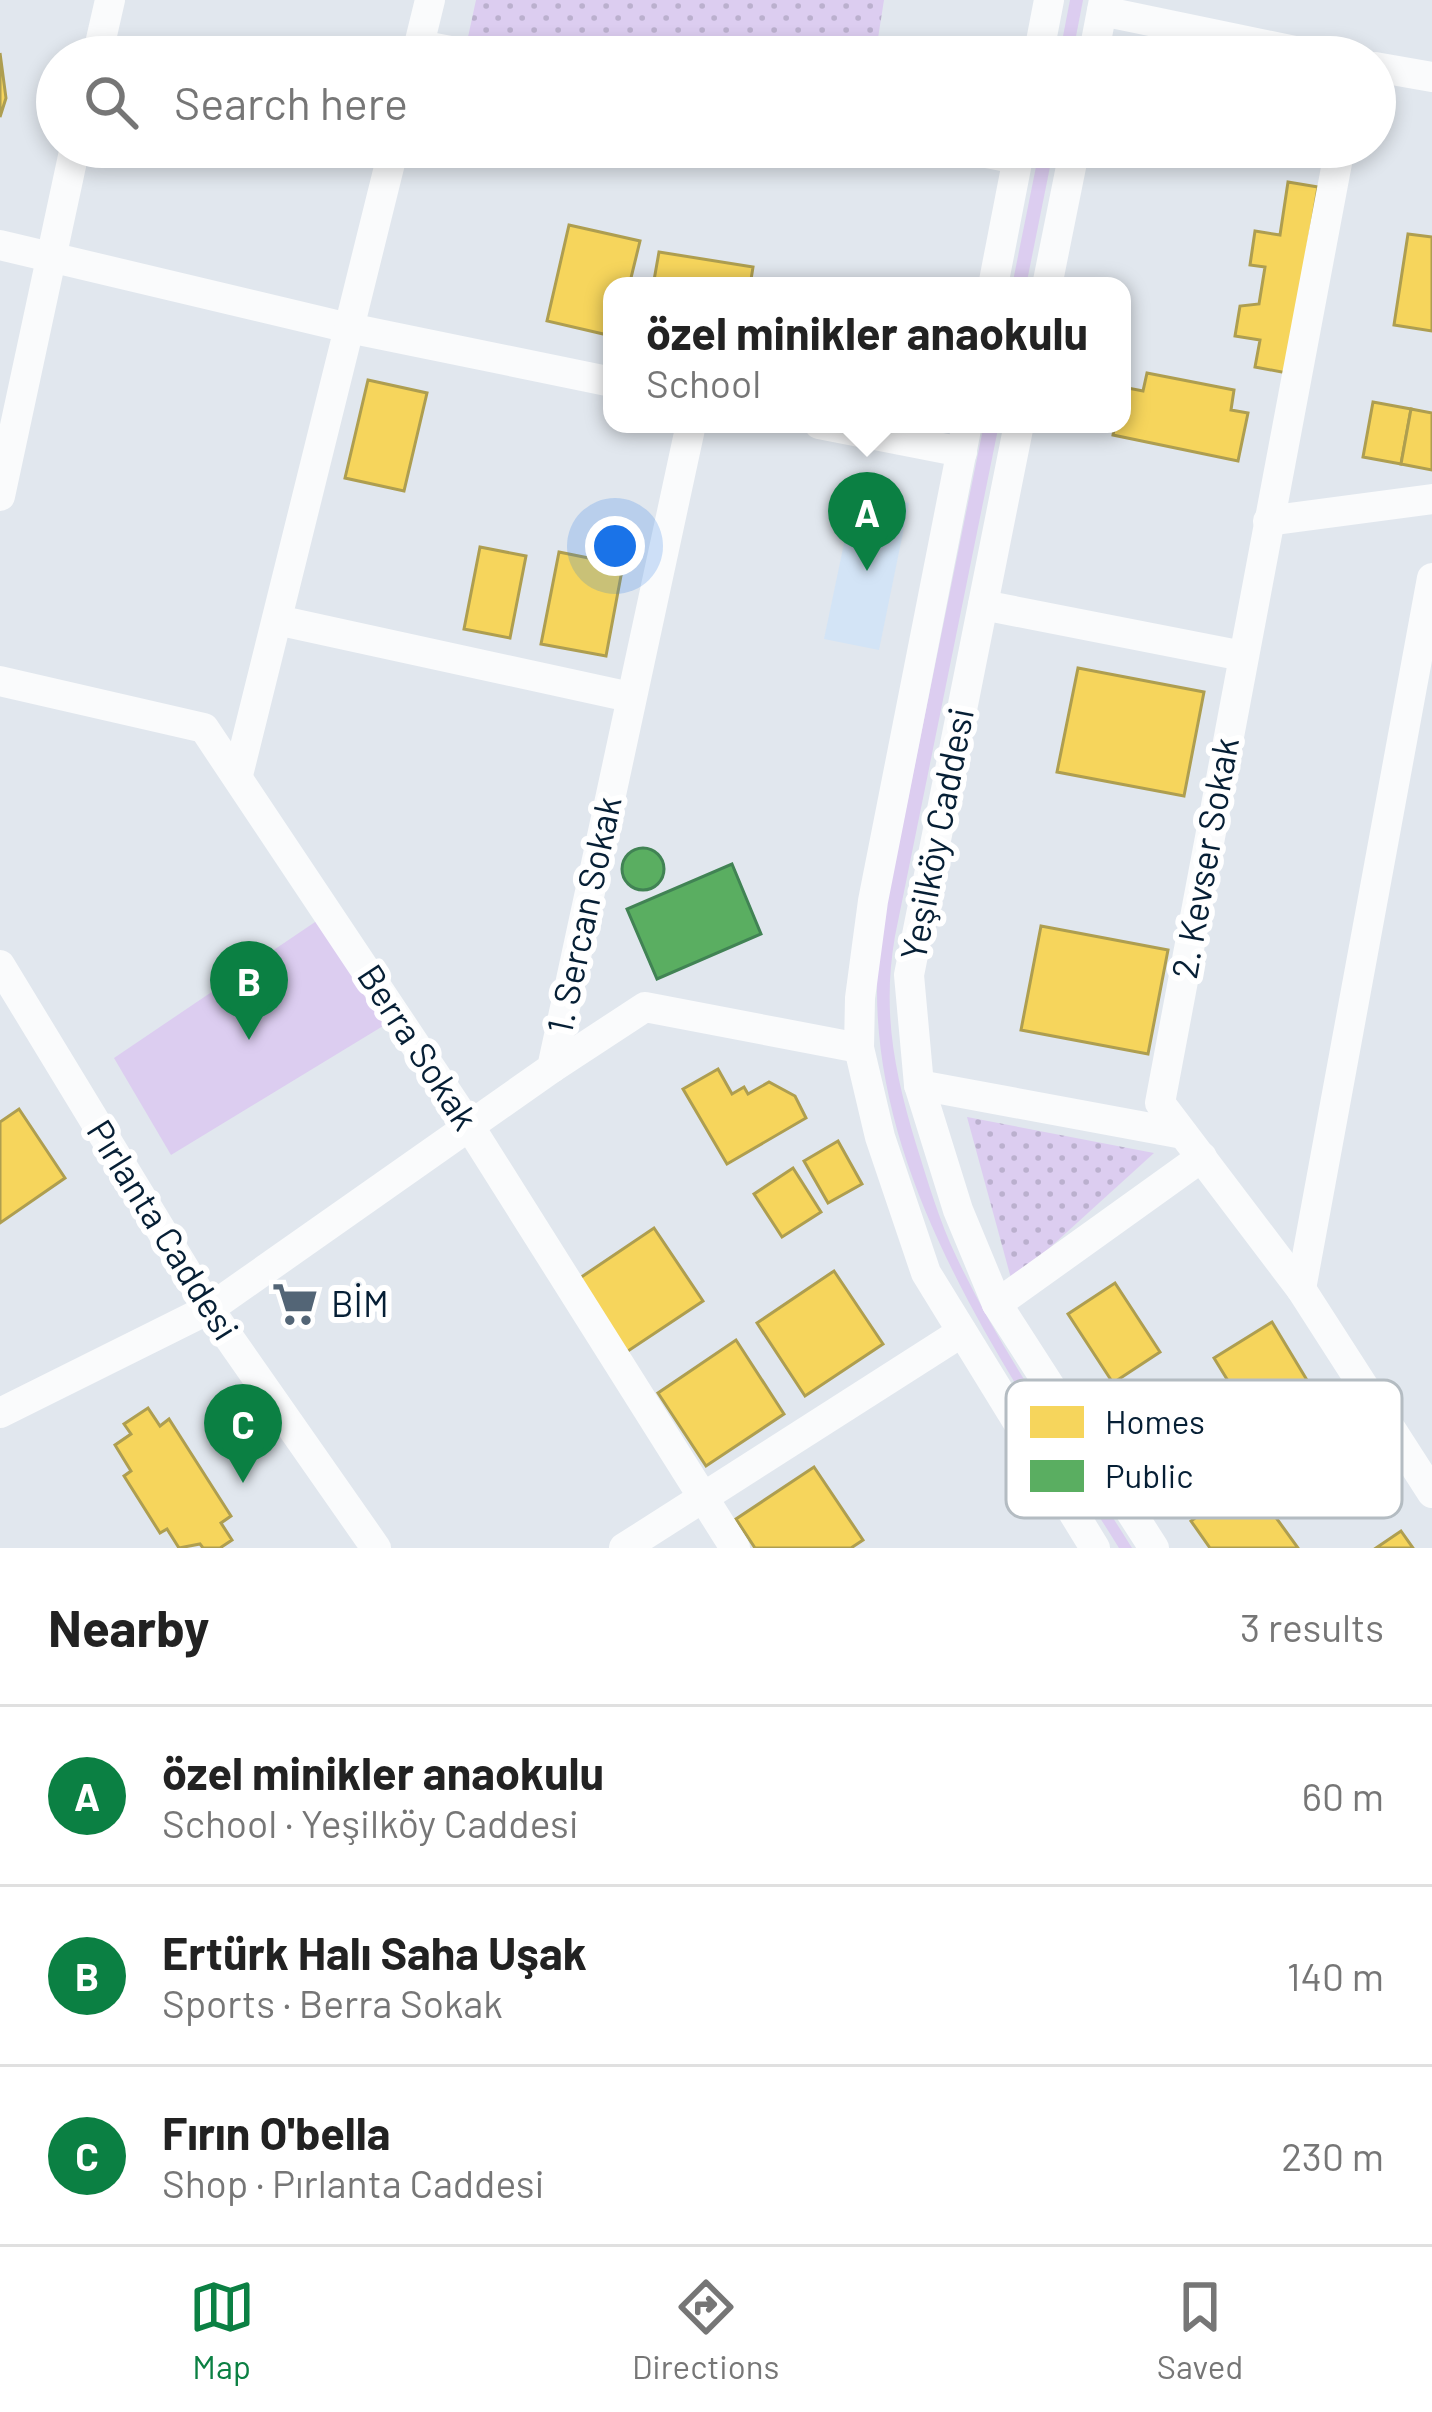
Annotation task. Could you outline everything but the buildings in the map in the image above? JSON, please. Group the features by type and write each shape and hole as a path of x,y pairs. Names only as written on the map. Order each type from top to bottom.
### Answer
{"street":[{"path":"102,36 110,0"},
{"path":"421,36 430,0"},
{"path":"1041,36 1046,0"},
{"path":"1097,36 1103,6 1233,36"},
{"path":"1396,71 1432,77"},
{"path":"0,496 70,168"},
{"path":"238,775 389,168"},
{"path":"996,277 1016,168"},
{"path":"1049,277 1071,168"},
{"name":"2. Kevser Sokak","path":"1336,168 1160,1103 1301,1289 1360,1380"},
{"path":"0,245 350,328 603,380"},
{"name":"1. Sercan Sokak","path":"0,1413 209,1309 552,1068 689,433"},
{"path":"913,433 965,438"},
{"name":"Yeşilköy Caddesi","path":"1017,433 909,975 920,1085 958,1210 998,1304 1047,1380"},
{"name":"Yeşilköy Caddesi","path":"965,438 873,901 860,998 860,1048 880,1137 926,1273 1006,1403"},
{"path":"1268,521 1432,499"},
{"path":"1301,1289 1432,578"},
{"path":"982,605 1243,656"},
{"path":"277,620 630,697"},
{"name":"Berra Sokak","path":"0,681 204,728 468,1124 735,1548"},
{"name":"Pırlanta Caddesi","path":"0,965 209,1309 376,1548"},
{"path":"552,1068 645,1007 860,1048"},
{"path":"920,1085 1192,1145"},
{"path":"998,1304 1192,1145"},
{"path":"624,1548 962,1332"},
{"name":"2. Kevser Sokak","path":"1402,1446 1432,1492"},
{"name":"Yeşilköy Caddesi","path":"1077,1518 1095,1548"},
{"name":"Yeşilköy Caddesi","path":"1135,1518 1154,1548"}],"shaded area":[{"path":"476,0 884,0 878,36 468,36"},
{"path":"1070,0 1083,0 1076,36 1063,36"},
{"path":"1036,168 1050,168 1028,277 1014,277"},
{"path":"982,433 997,433 895,936 890,1016 902,1091 939,1215 975,1294 1025,1380 1014,1380 986,1333 946,1257 913,1178 889,1098 878,1016 881,932"},
{"path":"855,491 909,503 879,650 824,639"},
{"path":"321,918 388,1023 171,1155 114,1058"},
{"path":"967,1117 1154,1153 1012,1282"},
{"path":"1100,1518 1113,1518 1132,1548 1119,1548"}],"place":[{"name":"özel minikler anaokulu","path":"867,571"},
{"name":"Ertürk Halı Saha Uşak","path":"249,1040"},
{"name":"BİM","path":"295,1304"},
{"name":"Fırın O'bella","path":"243,1483"}]}
